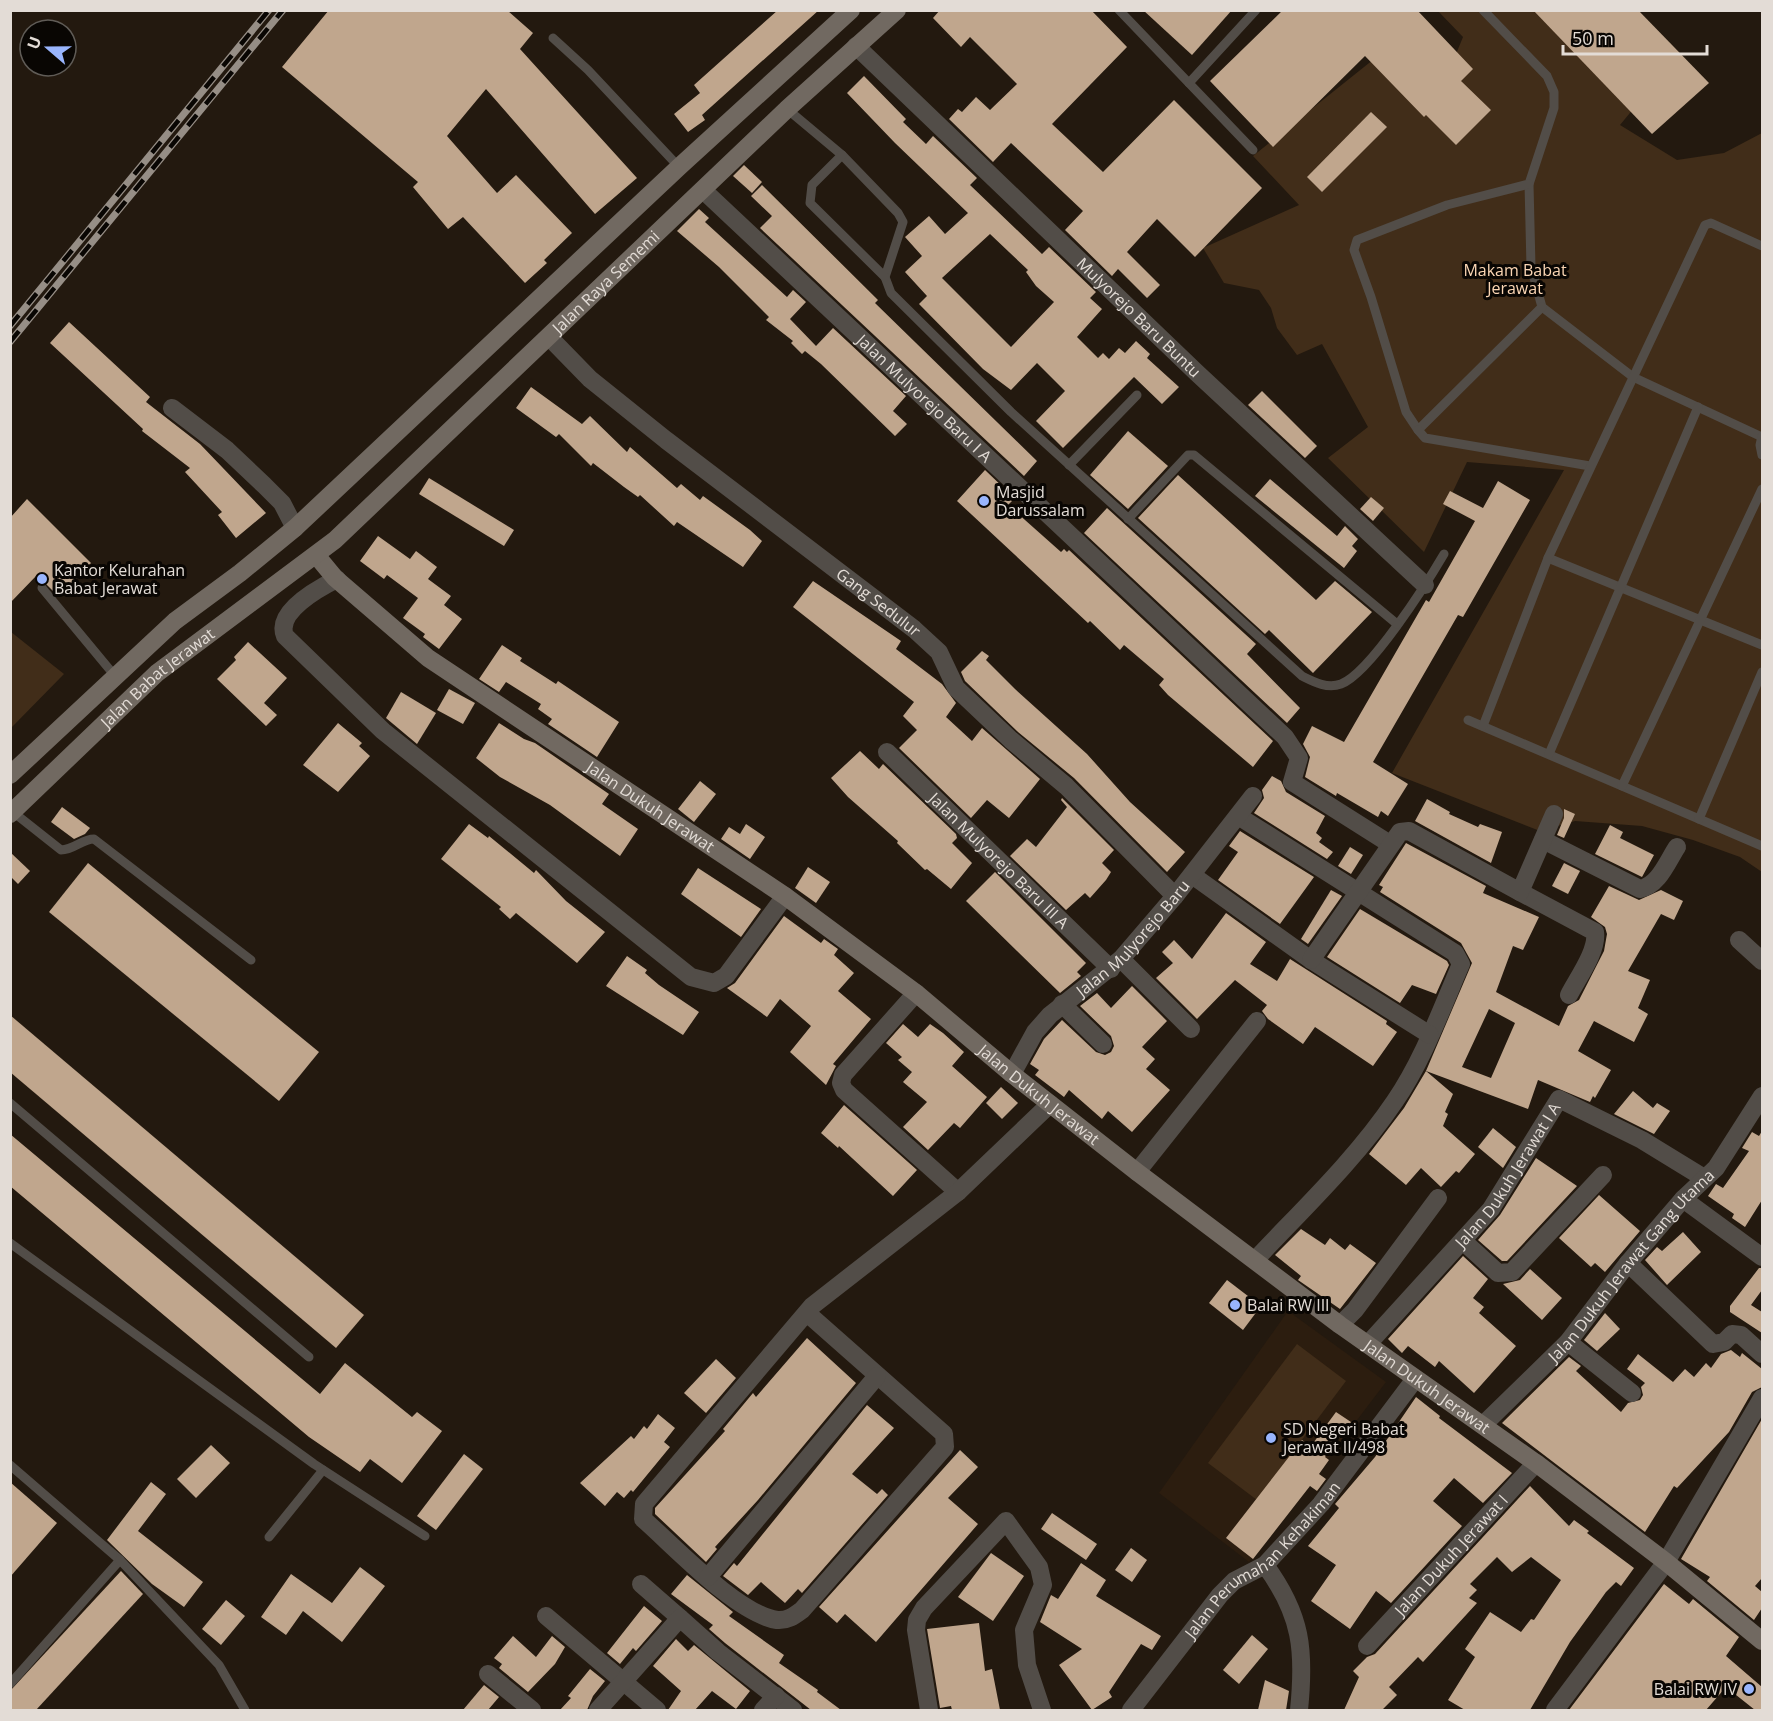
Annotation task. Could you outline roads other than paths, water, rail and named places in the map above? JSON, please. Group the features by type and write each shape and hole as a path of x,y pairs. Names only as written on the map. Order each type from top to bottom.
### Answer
{"main road":[{"path":"295,528 679,167 851,10"},
{"name":"Jalan Raya Sememi","path":"328,570 335,540 558,348 712,199 787,109 865,54 897,10"},
{"name":"Jalan Babat Jerawat","path":"10,775 175,621 240,573 295,528"},
{"name":"Jalan Babat Jerawat","path":"16,816 157,673 328,570"},
{"name":"Jalan Dukuh Jerawat","path":"328,570 428,658 786,896 916,993 1011,1074 1137,1172 1340,1325 1536,1463 1666,1562 1762,1641"}],"street":[{"name":"Mulyorejo Baru Buntu","path":"865,54 1197,373 1425,585"},
{"name":"Jalan Mulyorejo Baru I A","path":"712,199 1285,737 1299,758 1292,782 1390,844"},
{"name":"Gang Sedulur","path":"558,348 666,440 914,629 939,652 956,688 1011,740 1066,786 1175,896"},
{"path":"172,408 227,450 264,485 282,503 295,528"},
{"path":"328,570 307,598 284,618 282,626 285,636 383,731 691,977 714,982 726,976 786,896"},
{"name":"Jalan Mulyorejo Baru III A","path":"887,752 1116,964 1191,1029"},
{"name":"Jalan Mulyorejo Baru","path":"1011,1074 1035,1032 1062,1004 1116,964 1192,875 1252,796"},
{"path":"1520,892 1554,814"},
{"path":"1238,816 1459,957 1461,964 1430,1035 1396,1101 1354,1153 1255,1260"},
{"path":"1311,960 1390,844 1400,832 1409,831 1595,932 1596,939 1590,954 1569,995"},
{"path":"1543,840 1640,889 1649,887 1658,878 1677,847"},
{"path":"1192,875 1311,960 1430,1035"},
{"path":"1739,940 1762,962"},
{"path":"916,993 843,1075 841,1083 844,1090 958,1191"},
{"path":"1062,1004 1103,1044"},
{"path":"1137,1172 1257,1021"},
{"name":"Jalan Dukuh Jerawat Gang Utama","path":"1483,1425 1568,1342 1628,1263 1683,1199 1716,1168 1762,1096"},
{"name":"Jalan Dukuh Jerawat I A","path":"1368,1344 1491,1209 1560,1099 1642,1140 1704,1178"},
{"path":"807,1313 944,1434 945,1447 794,1616 777,1620 754,1612 708,1577 644,1519 644,1504 807,1313 958,1191 1050,1104"},
{"path":"1463,1241 1498,1273 1512,1272 1603,1175"},
{"path":"1340,1325 1355,1310 1438,1198"},
{"path":"1683,1199 1762,1257"},
{"path":"1628,1263 1713,1344 1724,1342 1732,1334 1741,1335 1762,1354"},
{"path":"1568,1342 1632,1393"},
{"path":"708,1577 877,1376"},
{"name":"Jalan Perumahan Kehakiman","path":"1131,1710 1220,1595 1234,1581 1265,1565 1321,1504 1415,1379"},
{"path":"1555,1710 1666,1562 1762,1398"},
{"name":"Jalan Dukuh Jerawat I","path":"1367,1646 1536,1463"},
{"path":"929,1710 916,1630 917,1620 924,1608 1006,1521 1039,1567 1043,1586 1024,1630 1027,1665 1042,1710"},
{"path":"1265,1565 1277,1581 1301,1637 1303,1664 1299,1710"},
{"path":"641,1584 718,1652 793,1710"},
{"path":"546,1616 657,1710"},
{"path":"598,1710 680,1618"},
{"path":"488,1674 532,1710"},
{"path":"763,1710 776,1696"}],"lane":[{"path":"1119,10 1253,150"},
{"path":"1189,83 1256,10"},
{"path":"1483,10 1547,76 1554,92 1554,108 1529,184 1531,267 1542,307 1633,377 1762,436 1762,455"},
{"path":"553,38 588,70 679,167"},
{"path":"787,109 842,155 898,213 903,222 885,277"},
{"path":"842,155 812,185 810,203 885,277 891,292 1011,412 1302,676 1318,684 1333,686 1349,679 1362,669 1425,585 1443,554"},
{"path":"1529,184 1447,205 1363,237 1355,243 1354,250 1371,297 1406,412 1425,438 1590,466"},
{"path":"1483,726 1548,558 1705,225 1711,223 1762,246"},
{"path":"1418,429 1542,307"},
{"path":"1069,465 1137,395"},
{"path":"1550,754 1698,407"},
{"path":"1128,519 1188,455 1194,455 1396,624"},
{"path":"1622,786 1762,489"},
{"path":"1548,558 1762,645"},
{"path":"42,588 115,676"},
{"path":"1699,819 1762,672"},
{"path":"1468,720 1762,846"},
{"path":"16,816 62,850 69,850 86,840 94,839 251,960"},
{"path":"10,1103 309,1357"},
{"path":"10,1243 323,1470 425,1536"},
{"path":"10,1465 120,1560 219,1665 245,1710"},
{"path":"268,1537 323,1470"},
{"path":"10,1684 120,1560"}],"railway":[{"path":"10,326 269,10"},
{"path":"10,342 283,10"}],"place":[{"name":"Masjid Darussalam","path":"984,501"},
{"name":"Kantor Kelurahan Babat Jerawat","path":"42,579"},
{"name":"Balai RW III","path":"1235,1305"},
{"name":"SD Negeri Babat Jerawat II/498","path":"1271,1438"},
{"name":"Balai RW IV","path":"1749,1689"}],"park label":[{"name":"Makam Babat Jerawat","path":"1515,279"}]}
